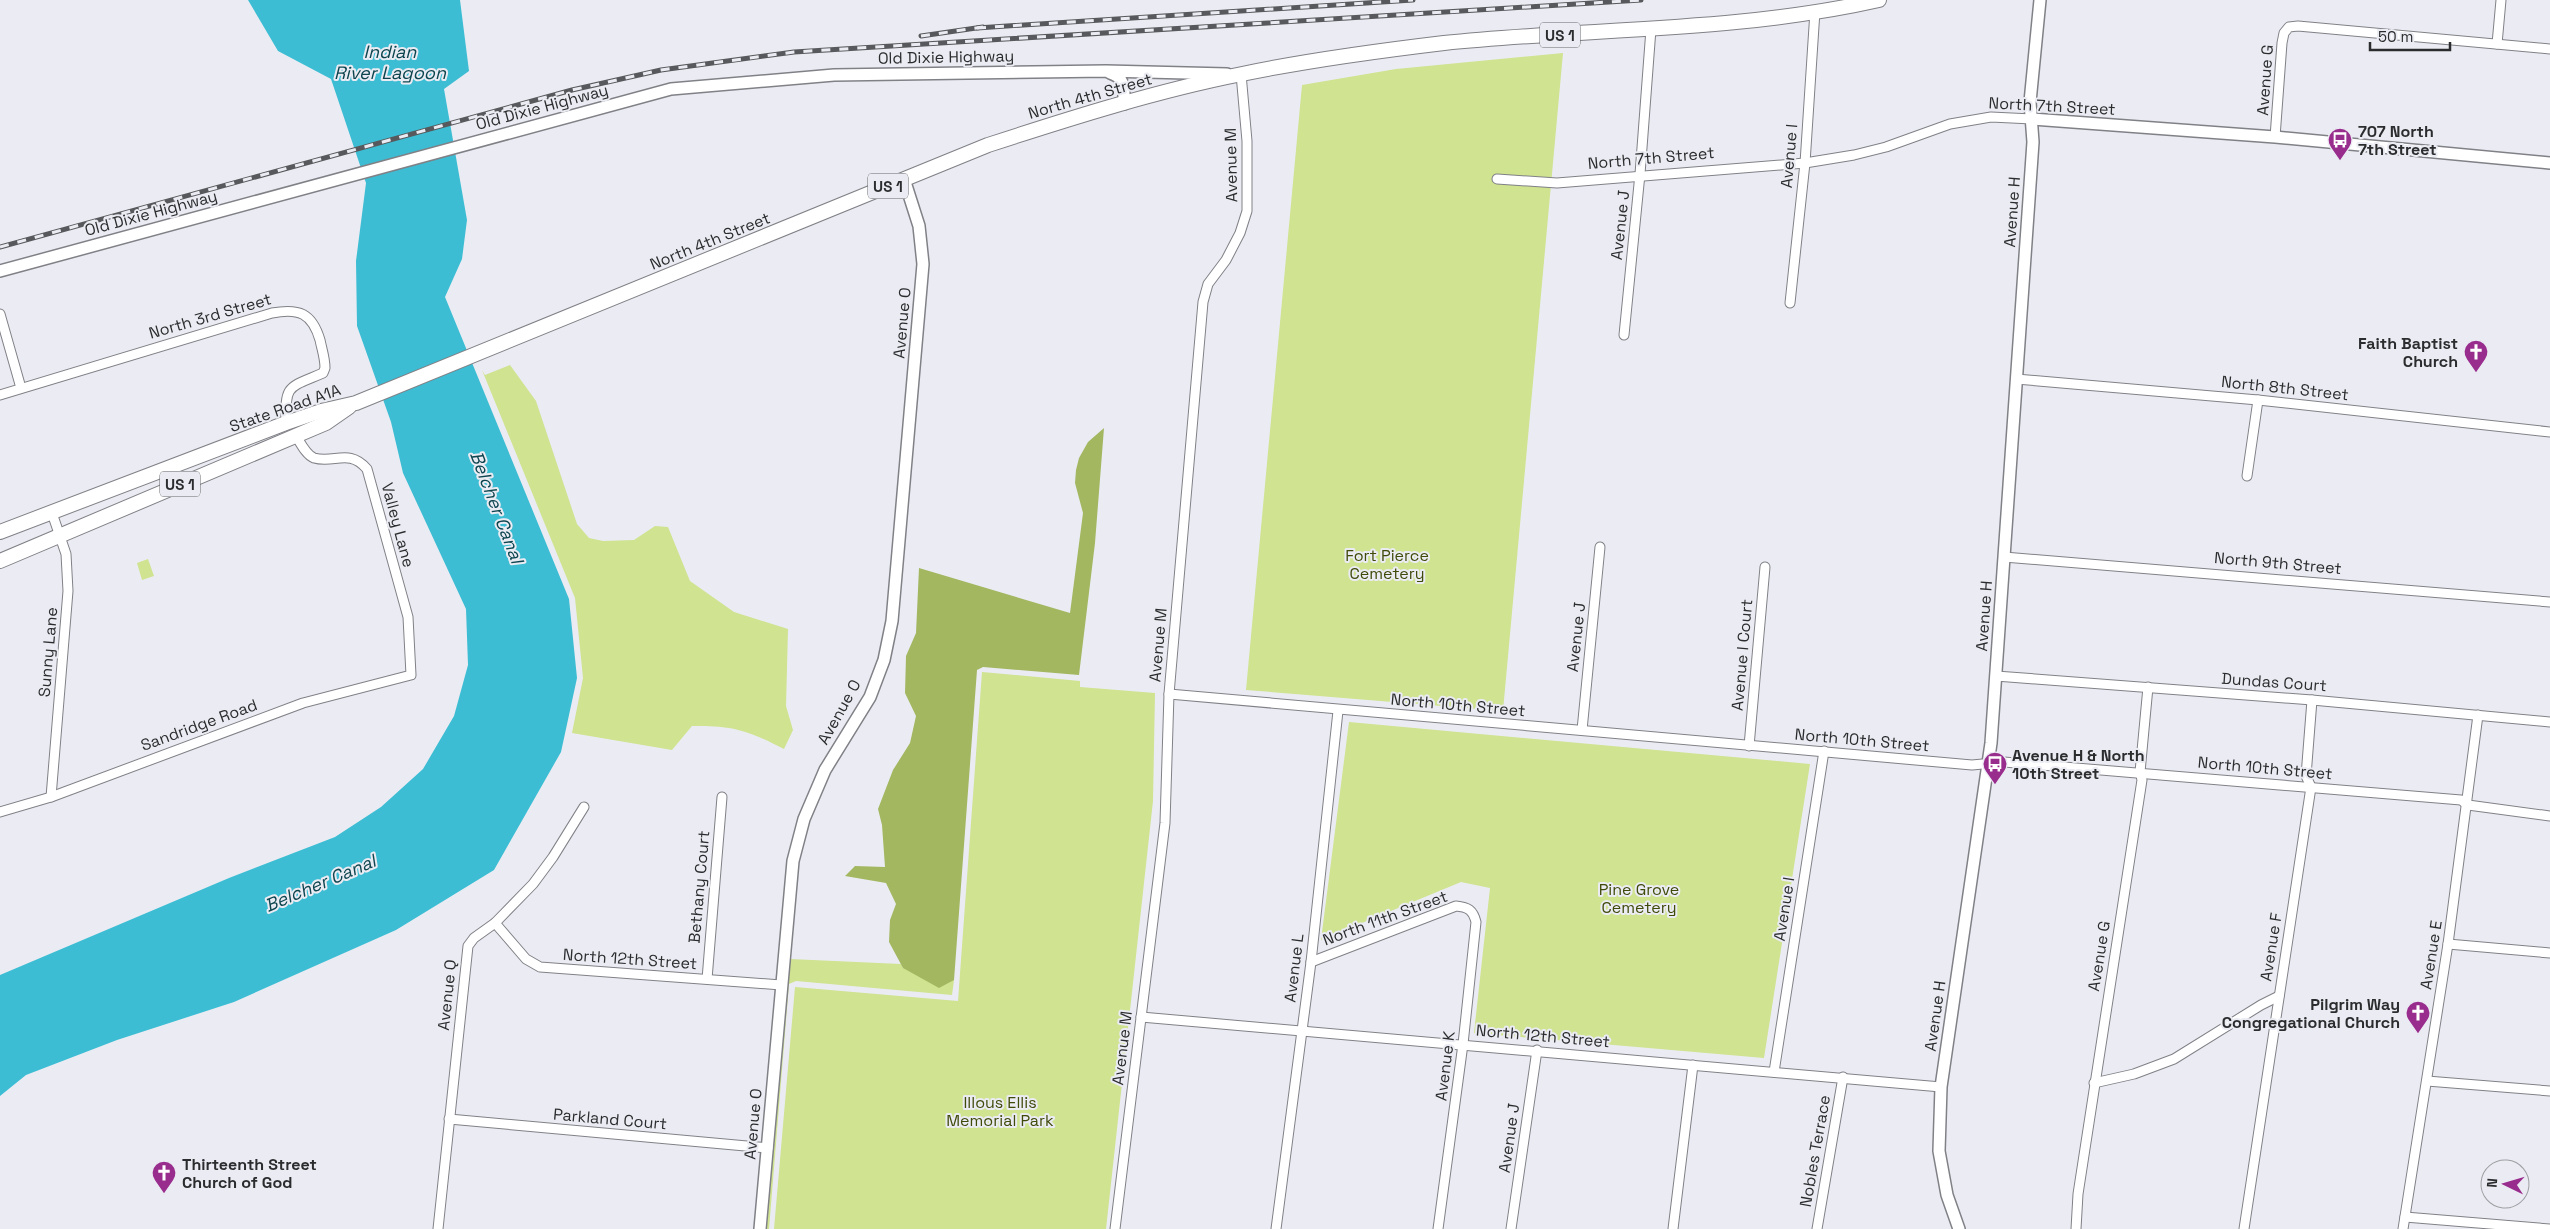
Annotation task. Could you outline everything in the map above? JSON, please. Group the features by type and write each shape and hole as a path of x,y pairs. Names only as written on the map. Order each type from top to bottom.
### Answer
{"main road":[{"name":"North 4th Street","path":"356,403 988,145 1124,104 1241,74 1340,57 1447,43 1651,29 1815,11 1879,0"},
{"name":"State Road A1A","path":"0,532 321,411 356,403"},
{"name":"State Road A1A","path":"0,561 326,423 356,403"}],"street":[{"name":"Avenue H","path":"1959,1229 1947,1195 1940,1151 1941,1087 1989,763 2034,142 2030,102 2040,0"},
{"path":"2501,0 2497,44 2550,48"},
{"name":"Avenue I","path":"1790,303 1805,163 1815,11"},
{"name":"Avenue G","path":"2275,137 2282,43 2284,33 2289,27 2298,26 2497,44"},
{"name":"Avenue J","path":"1624,335 1640,174 1651,29"},
{"path":"1106,71 1121,79 1124,84 1124,104"},
{"name":"Old Dixie Highway","path":"0,271 355,173 671,89 834,75 1106,71 1241,74"},
{"name":"Avenue M","path":"1115,1229 1166,818 1169,694 1203,302 1208,284 1226,260 1237,240 1247,211 1248,141 1241,74"},
{"name":"North 7th Street","path":"1497,179 1557,183 1640,174 1805,163 1886,148 1950,124 1991,117 2275,137 2550,163"},
{"name":"Avenue O","path":"760,1229 793,861 804,818 825,770 870,696 884,660 892,621 923,264 919,226 904,179"},
{"name":"North 3rd Street","path":"0,395 272,313 297,312 309,318 316,326 325,368 323,372 293,386 288,391 286,396 286,424"},
{"path":"0,314 21,388"},
{"name":"North 8th Street","path":"2016,379 2258,400 2550,432"},
{"path":"2247,476 2258,400"},
{"name":"Valley Lane","path":"296,436 308,454 314,458 352,458 360,461 367,469 408,617 411,675"},
{"name":"Sunny Lane","path":"51,797 68,591 67,561 52,513"},
{"name":"Avenue J","path":"1582,730 1600,547"},
{"name":"North 9th Street","path":"2004,556 2550,602"},
{"name":"Avenue I Court","path":"1749,746 1765,567"},
{"name":"Sandridge Road","path":"0,812 51,797 303,703 411,675"},
{"name":"Dundas Court","path":"1996,676 2312,700 2550,722"},
{"name":"Avenue G","path":"2076,1229 2078,1194 2094,1083 2142,780 2140,772 2148,688"},
{"name":"North 10th Street","path":"1169,694 1338,711 1582,730 1972,765 1989,763 2140,772 2461,800 2468,805 2550,816"},
{"name":"Avenue F","path":"2244,1229 2311,787 2306,776 2312,700"},
{"name":"Avenue L","path":"1276,1229 1311,962 1338,711"},
{"name":"Avenue E","path":"2403,1229 2448,944 2468,805 2478,714"},
{"name":"Avenue I","path":"1774,1072 1824,752"},
{"name":"Bethany Court","path":"707,979 722,797"},
{"name":"Avenue Q","path":"438,1229 465,956 468,946 474,938 495,923 533,884 584,807"},
{"name":"North 11th Street","path":"1311,962 1456,906 1469,909"},
{"name":"Avenue K","path":"1438,1229 1463,1044 1476,922 1474,914 1469,909"},
{"name":"North 12th Street","path":"495,923 526,960 540,967 781,985"},
{"path":"2448,944 2550,953"},
{"path":"2094,1083 2134,1074 2174,1059 2261,1005 2279,996"},
{"name":"North 12th Street","path":"1141,1017 1301,1032 1537,1050 1941,1087"},
{"name":"Avenue J","path":"1511,1229 1537,1050"},
{"path":"1673,1229 1693,1065"},
{"name":"Nobles Terrace","path":"1817,1229 1843,1077"},
{"path":"2427,1081 2550,1091"},
{"name":"Parkland Court","path":"449,1119 768,1148"},
{"path":"2405,1217 2550,1229"}],"green space":[{"name":"Fort Pierce Cemetery","path":"1563,53 1503,711 1246,690 1302,85 1396,69"},
{"path":"510,365 536,401 577,524 589,538 603,541 634,540 655,526 668,527 690,581 734,612 788,629 786,706 793,730 784,749 740,730 706,726 692,726 672,750 572,733 583,678 575,598 482,370 485,375"},
{"path":"1104,428 1095,543 1079,675 983,667 977,670 954,980 939,988 903,968 889,942 890,920 896,904 886,883 845,876 855,866 885,867 882,825 878,809 893,770 910,743 916,716 905,693 906,656 916,633 919,568 1070,613 1083,513 1075,483 1076,470 1079,458 1088,442"},
{"path":"148,559 154,576 142,580 137,563"},
{"name":"Illous Ellis Memorial Park","path":"982,672 1080,681 1080,687 1155,693 1153,801 1106,1229 774,1229 795,987 958,1001"},
{"name":"Pine Grove Cemetery","path":"1349,722 1810,764 1764,1058 1474,1033 1490,888 1461,882 1321,940"},
{"path":"790,959 901,964 903,968 954,980 952,995 796,981 789,984 769,1229 766,1229"}],"water":[{"name":"Indian River Lagoon","path":"248,0 460,0 469,71 444,89 467,220 462,259 445,297 569,599 577,678 561,752 494,870 396,930 234,1002 117,1040 26,1075 0,1096 0,975 229,878 335,837 381,807 423,769 454,716 468,665 466,609 403,473 391,422 357,326 356,261 366,183 331,79 278,51"}],"railway":[{"path":"977,28 1413,0"},
{"path":"0,247 572,90 661,70 794,52 1641,0"},
{"path":"921,36 983,27"}],"place":[{"name":"707 North 7th Street","path":"2340,161"},
{"name":"Faith Baptist Church","path":"2476,373"},
{"name":"Avenue H & North 10th Street","path":"1995,785"},
{"name":"Pilgrim Way Congregational Church","path":"2418,1034"},
{"name":"Thirteenth Street Church of God","path":"164,1194"}],"water label":[{"name":"Belcher Canal","path":"497,507"},
{"name":"Belcher Canal","path":"320,883"}]}
